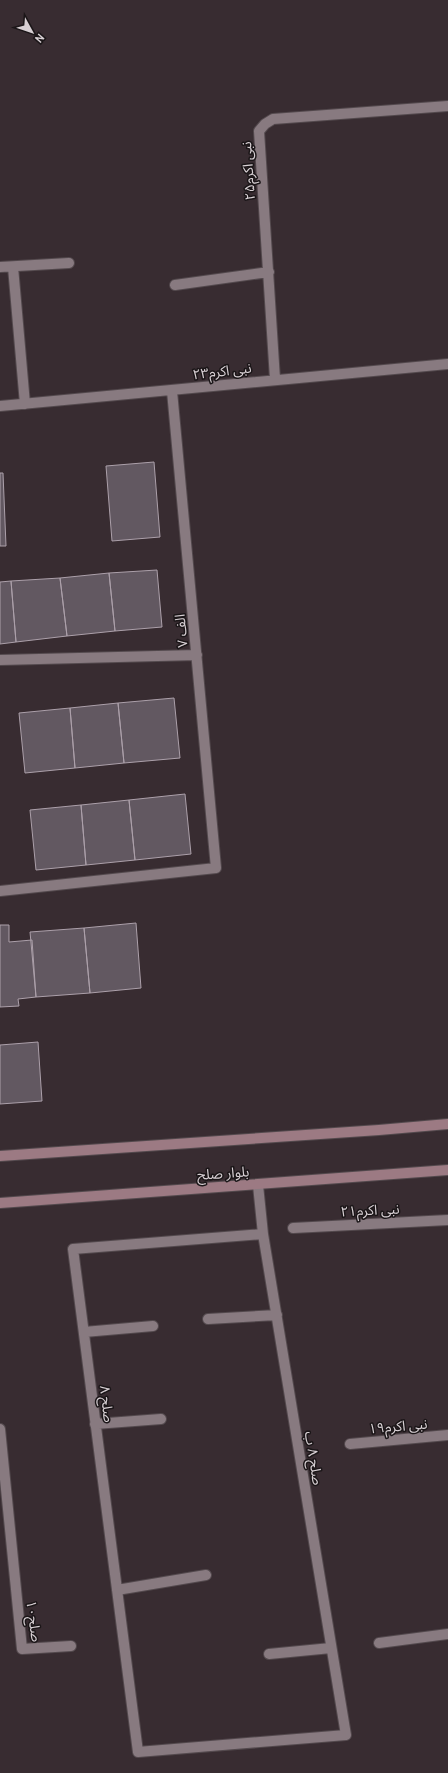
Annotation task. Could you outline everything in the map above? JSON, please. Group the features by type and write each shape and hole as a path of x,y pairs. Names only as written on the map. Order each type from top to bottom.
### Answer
{"main road":[{"path":"0,1156 448,1124"},
{"name":"بلوار صلح","path":"0,1203 448,1170"}],"street":[{"name":"نبی اکرم۲۵","path":"275,379 259,131 264,124 273,119 448,106"},
{"path":"0,267 69,263"},
{"path":"13,266 25,404"},
{"path":"175,285 269,272"},
{"name":"نبی اکرم۲۳","path":"0,406 172,391 275,379 448,364"},
{"name":"۷ الف","path":"0,891 216,868 172,391"},
{"path":"0,660 197,656"},
{"name":"صلح ۸ ب","path":"258,1185 263,1234 346,1735"},
{"name":"نبی اکرم۲۱","path":"293,1228 448,1220"},
{"name":"۸ صلح","path":"263,1234 73,1249 138,1752 346,1735"},
{"path":"208,1319 277,1315"},
{"path":"84,1332 153,1326"},
{"path":"95,1424 161,1419"},
{"name":"صلح۱۰","path":"0,1429 22,1649 71,1646"},
{"name":"نبی اکرم۱۹","path":"350,1444 448,1435"},
{"path":"117,1590 206,1576"},
{"path":"379,1643 448,1634"},
{"path":"268,1654 331,1648"}],"building":[{"path":"154,462 160,537 112,541 106,466"},
{"path":"0,473 3,473 6,546 0,546"},
{"path":"157,570 162,627 115,631 109,573"},
{"path":"109,573 115,631 67,636 60,578"},
{"path":"60,578 67,636 16,642 11,581"},
{"path":"11,581 16,642 0,644 0,582"},
{"path":"174,698 180,758 124,763 118,703"},
{"path":"118,703 124,763 75,768 70,708"},
{"path":"70,708 75,768 25,773 19,713"},
{"path":"185,794 191,854 135,860 129,800"},
{"path":"129,800 135,860 86,865 81,805"},
{"path":"81,805 86,865 36,870 30,810"},
{"path":"136,923 141,988 90,993 84,928"},
{"path":"0,925 9,925 9,942 32,940 36,997 18,999 19,1006 0,1007"},
{"path":"84,928 90,993 36,997 30,932"},
{"path":"38,1042 42,1101 0,1104 0,1045"}]}
